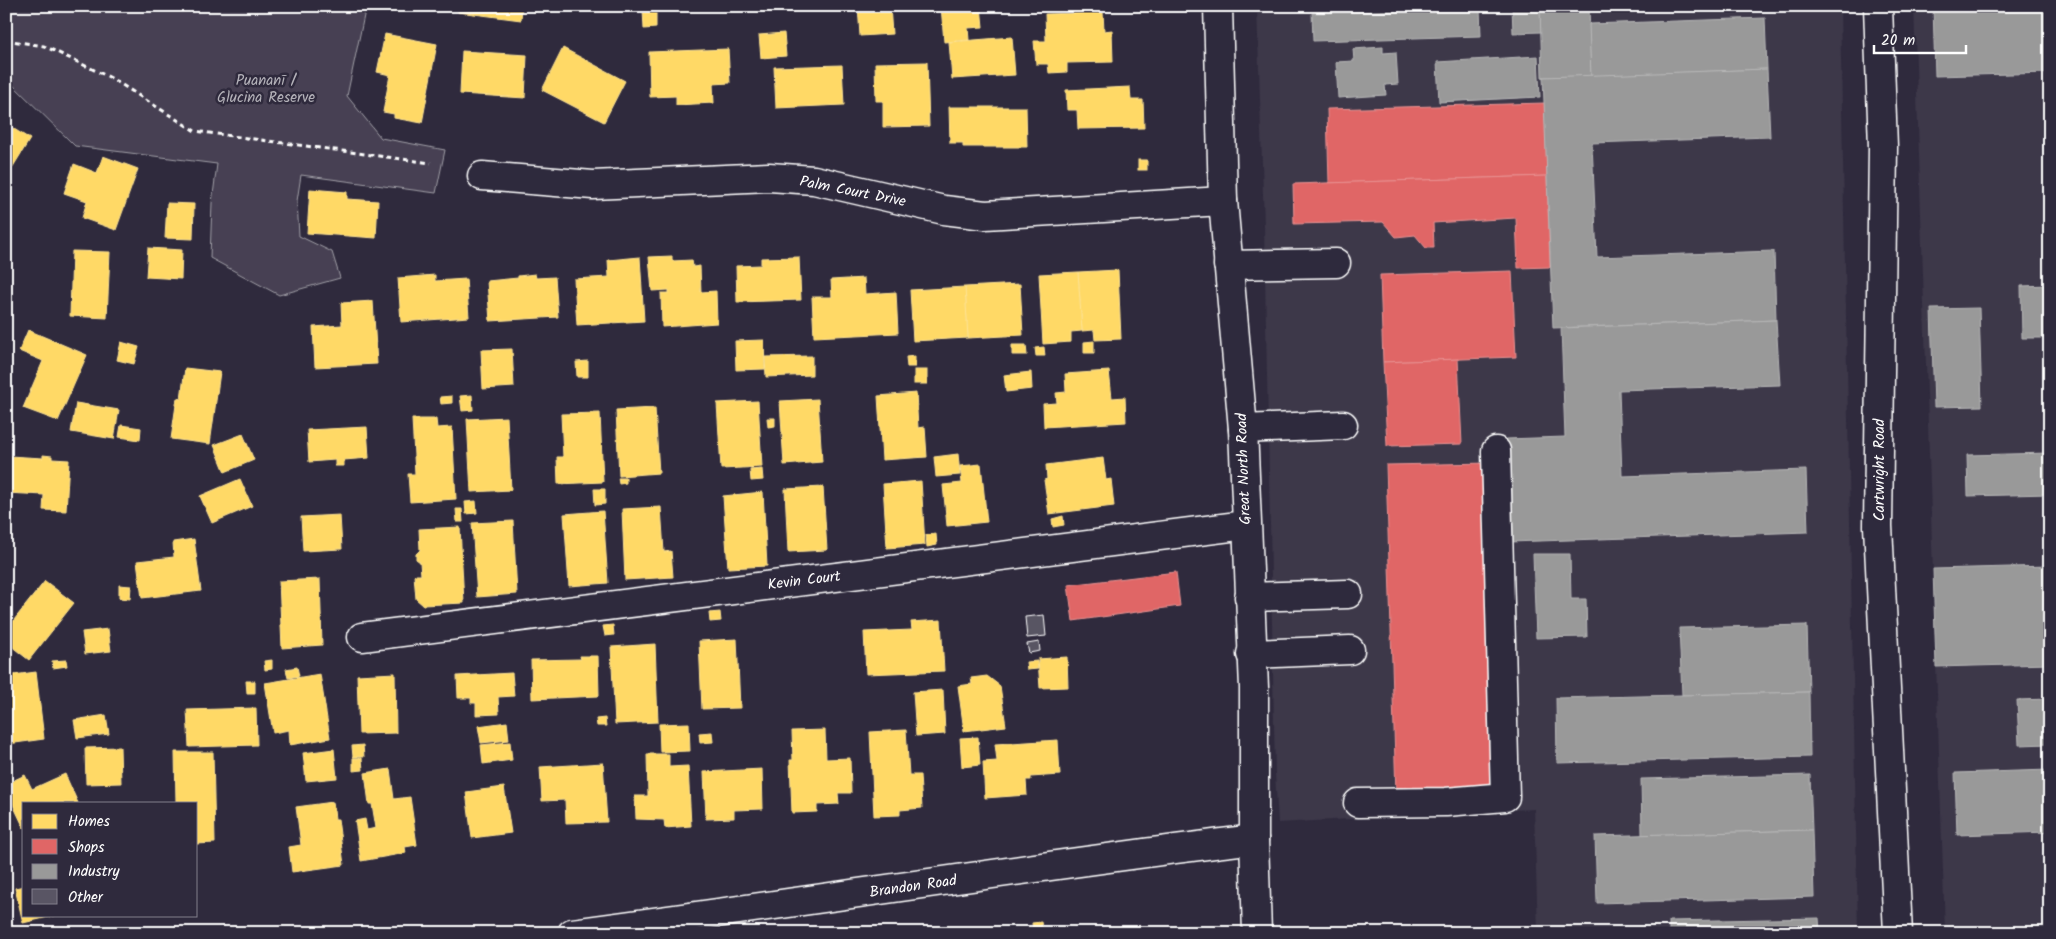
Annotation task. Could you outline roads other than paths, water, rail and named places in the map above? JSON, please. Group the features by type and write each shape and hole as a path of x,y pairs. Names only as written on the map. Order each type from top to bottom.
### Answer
{"street":[{"name":"Great North Road","path":"1218,6 1223,201 1243,428 1251,654 1254,688 1254,840 1257,933"},
{"name":"Cartwright Road","path":"1878,6 1883,165 1878,526 1898,933"},
{"name":"Palm Court Drive","path":"482,176 593,185 769,177 814,180 944,210 985,215 1223,201"},
{"path":"1228,265 1336,263"},
{"path":"1243,428 1343,425"},
{"path":"1358,803 1446,802 1505,797 1496,451"},
{"name":"Kevin Court","path":"362,637 1246,525"},
{"path":"1250,597 1348,594"},
{"path":"1251,654 1350,650"},
{"name":"Brandon Road","path":"572,933 1124,855 1254,840"}],"park label":[{"name":"Puananī / Glucina Reserve","path":"266,88"}]}
